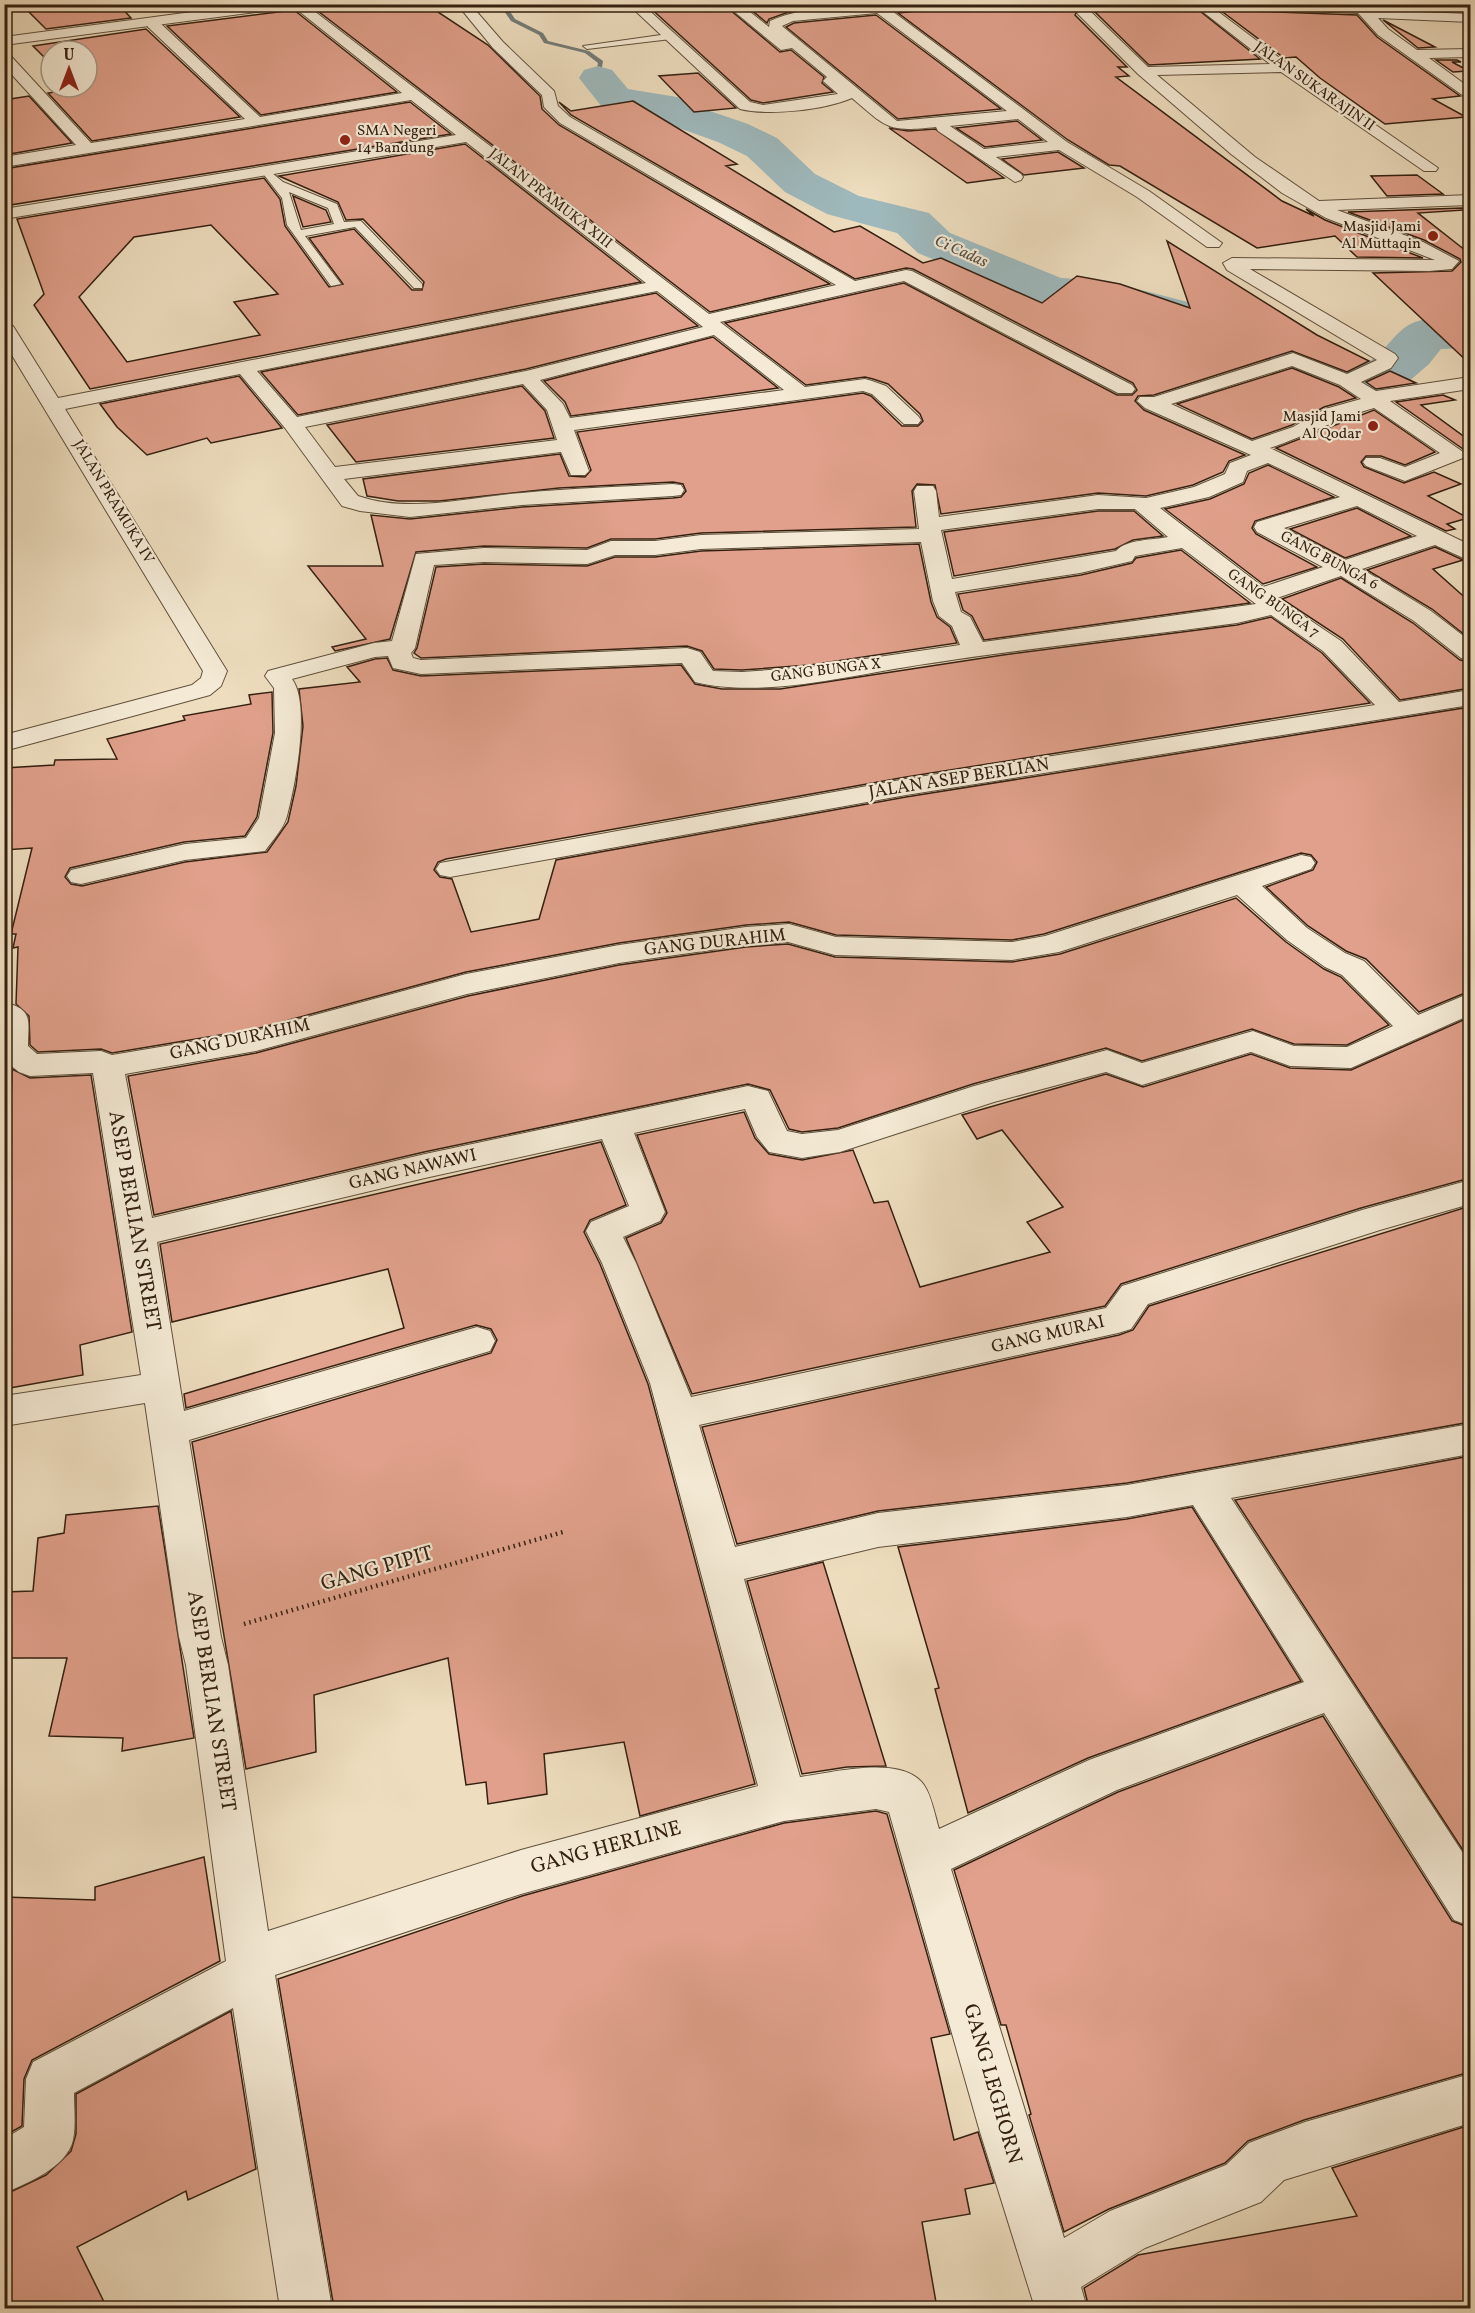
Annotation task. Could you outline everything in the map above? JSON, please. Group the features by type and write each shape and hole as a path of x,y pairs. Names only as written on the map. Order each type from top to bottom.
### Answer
{"street":[{"path":"4,40 152,23 286,4"},
{"name":"JALAN PRAMUKA XIII","path":"296,4 710,325 803,394"},
{"path":"463,4 498,45 549,94 551,107 565,120 850,286"},
{"path":"634,4 746,106 763,109 838,99 848,95 731,4"},
{"path":"927,4 790,17 777,21 775,24 776,28 892,124 902,126 1023,114"},
{"name":"JALAN SUKARAJIN II","path":"1199,4 1284,68 1430,168"},
{"path":"1223,4 1284,5 1470,18"},
{"path":"1363,11 1366,6 1400,7 1399,4"},
{"path":"776,9 790,17"},
{"path":"880,9 1062,145 1143,194 1213,243"},
{"path":"1363,11 1383,32 1470,94"},
{"path":"141,12 256,122"},
{"path":"1084,13 1143,71 1278,184 1316,207 1362,227 1428,248 1451,263 1470,268"},
{"path":"1414,54 1470,53"},
{"path":"4,57 87,148"},
{"path":"1143,71 1284,68"},
{"path":"4,162 414,95"},
{"path":"943,128 1015,177"},
{"path":"4,214 469,137"},
{"path":"981,154 1062,145"},
{"path":"1316,207 1470,200"},
{"path":"1428,248 1460,247"},
{"path":"1356,378 1384,364 1388,358 1274,293 1233,266 1232,263 1429,266 1451,263"},
{"path":"292,424 527,377 850,286 899,275 912,276 1125,389"},
{"path":"54,405 661,285"},
{"name":"JALAN PRAMUKA IV","path":"4,326 215,671 212,681 201,690 4,743"},
{"path":"1373,462 1404,475 1455,457 1456,454 1375,399 1356,378 1293,359 1150,403 1323,480 1434,538 1470,554"},
{"path":"244,367 292,424 350,501 362,507 397,511 525,499 673,490"},
{"path":"527,377 556,408 578,471"},
{"path":"81,876 185,852 255,845 273,818 288,733 286,688 277,675 374,650 398,650 405,646 422,562 427,558 484,555 587,556 596,555 610,548 625,550 705,541 930,530 1098,502 1134,502 1144,506 1201,492 1235,477 1237,467 1260,452 1331,416 1332,413 1375,399 1470,383"},
{"path":"329,474 803,394 873,386 910,420"},
{"path":"1323,480 1434,440 1452,437 1470,447"},
{"path":"925,491 930,530 942,587 951,616 962,622 975,651"},
{"name":"GANG BUNGA 6","path":"1359,498 1265,527 1345,567 1412,606 1439,625 1470,653"},
{"name":"GANG BUNGA 7","path":"1144,506 1186,541 1332,646 1393,710"},
{"name":"GANG BUNGA X","path":"398,650 402,663 422,668 687,655 691,657 704,677 715,681 769,678 1237,616 1345,567 1434,538"},
{"path":"942,587 1080,566 1124,556 1128,551 1186,541"},
{"name":"JALAN ASEP BERLIAN","path":"450,869 906,787 1470,698"},
{"name":"GANG DURAHIM","path":"4,1012 13,1017 12,1050 30,1065 101,1062 109,1080 455,986 619,954 746,936 789,933 835,946 1012,951 1048,945 1301,863"},
{"path":"1241,884 1267,904 1297,934 1335,960 1353,968 1414,1029 1470,1003"},
{"name":"GANG NAWAWI","path":"138,1234 425,1166 748,1097 757,1099 773,1137 781,1144 802,1146 840,1141 1084,1066 1117,1062 1133,1073 1142,1074 1253,1041 1290,1056 1351,1058 1414,1029"},
{"name":"ASEP BERLIAN STREET","path":"109,1080 138,1234 200,1637 207,1665 250,1966 306,2308"},
{"path":"617,1124 618,1138 648,1212 603,1231 659,1362 677,1415 784,1800"},
{"name":"GANG MURAI","path":"677,1415 1118,1319 1135,1295 1374,1218 1470,1192"},
{"path":"169,1430 477,1341"},
{"path":"4,1411 162,1386"},
{"path":"721,1567 878,1530 1127,1501 1470,1439"},
{"path":"1203,1488 1335,1690 1470,1904"},
{"path":"926,1858 1104,1774 1218,1730 1335,1690"},
{"name":"GANG HERLINE","path":"4,2169 48,2140 50,2079 250,1966 521,1872 784,1800 876,1788 897,1790 908,1800 926,1858"},
{"name":"GANG LEGHORN","path":"926,1858 1005,2132 1056,2292"},
{"path":"1056,2292 1128,2229 1243,2184 1267,2161 1305,2146 1470,2099"}],"lane":[{"path":"587,46 668,37"},
{"path":"266,171 279,184 287,198 292,225 335,284"},
{"path":"279,184 333,206 340,226"},
{"path":"298,234 357,223 418,286"}],"path":[{"name":"GANG PIPIT","path":"200,1637 562,1532"}],"building":[{"path":"70,4 118,4 131,18 46,29 27,10"},
{"path":"341,4 426,4 488,45 540,96 542,109 559,125 830,284 710,312 314,8"},
{"path":"646,4 723,4 780,52 791,50 824,77 822,83 833,92 763,103 751,100"},
{"path":"744,4 833,4 786,13 769,19 767,23"},
{"path":"935,4 1016,4 1027,11 1077,11 1075,15 1127,67 1118,67 1129,76 1116,77 1282,201 1314,216 1306,209 1325,220 1423,258 1357,257 1335,236 1257,248 1120,166 1109,165 1068,140 898,13 927,10"},
{"path":"1091,4 1191,4 1260,59 1149,65 1093,10"},
{"path":"1212,4 1223,10 1357,15 1377,37 1460,96 1433,99 1466,117 1385,124 1320,78 1296,57 1284,58"},
{"path":"294,10 397,92 261,115 167,26"},
{"path":"876,15 1001,109 898,119 786,27 794,23"},
{"path":"1383,20 1385,21 1435,47 1418,48"},
{"path":"146,29 240,117 92,141 54,99 99,99 99,39 80,39"},
{"path":"1436,60 1457,60 1461,62 1452,62 1469,71 1453,72"},
{"path":"698,73 736,108 694,112 659,76"},
{"path":"29,96 72,143 4,155 4,100"},
{"path":"633,101 737,164 726,166 834,232 860,226 923,263 941,258 1042,303 1077,276 1120,284 1190,308 1167,241 1317,335 1369,361 1347,372 1292,351 1154,395 1138,396 1135,401 1144,410 1245,455 1229,461 1223,472 1193,485 1146,496 1098,493 941,514 935,485 917,484 912,491 916,527 701,533 655,539 611,539 587,548 484,546 416,552 390,639 335,651 332,647 366,639 308,566 383,566 371,515 410,519 522,507 673,498 681,497 686,491 683,484 673,482 559,488 439,501 398,501 367,496 363,479 560,454 569,476 585,477 591,470 577,432 863,393 871,396 902,426 918,426 923,421 920,414 888,384 873,379 865,377 806,385 725,323 904,283 1117,395 1132,395 1137,390 1133,383 913,269 906,268 855,279 571,115 559,102 571,111"},
{"path":"410,102 451,134 4,206 4,169"},
{"path":"1017,121 1042,140 985,147 956,128"},
{"path":"889,128 908,131 935,129 1004,178 967,183"},
{"path":"465,144 641,282 90,389 34,305 44,294 17,219 264,178 280,199 285,226 329,287 343,284 309,238 354,229 412,290 422,290 424,282 363,219 346,220 338,202 279,176","holes":["211,225 278,294 234,302 260,335 127,362 79,297 134,237"]},
{"path":"1058,152 1084,168 1024,175 1002,159"},
{"path":"1417,175 1443,194 1387,196 1371,176"},
{"path":"293,196 326,210 331,222 303,227"},
{"path":"1462,208 1465,210 1418,213 1470,254 1470,364 1373,273 1452,271 1461,262 1460,259 1424,240 1348,212"},
{"path":"656,293 698,326 526,369 298,415 261,372"},
{"path":"713,337 778,388 571,416 565,402 544,381"},
{"path":"1292,368 1339,387 1356,398 1324,407 1292,425 1252,439 1177,404"},
{"path":"1390,371 1416,383 1376,389 1366,382"},
{"path":"239,376 282,428 211,443 207,438 147,455 117,427 100,404"},
{"path":"522,386 545,411 554,438 356,462 327,425"},
{"path":"1443,395 1455,400 1421,405 1470,441 1470,447 1463,449 1396,402"},
{"path":"1374,410 1435,452 1405,465 1381,456 1366,456 1361,462 1364,467 1404,483 1434,472 1461,484 1428,496 1468,518 1447,524 1455,529 1446,531 1276,448"},
{"path":"1268,465 1334,497 1255,521 1252,528 1256,534 1317,567 1263,584 1165,509 1210,499 1244,484 1249,473"},
{"path":"1357,508 1411,536 1345,558 1290,529"},
{"path":"1098,511 1134,511 1163,536 1133,540 1115,549 954,576 944,532"},
{"path":"919,544 931,602 937,617 950,627 957,643 810,665 742,670 714,669 702,651 687,646 421,658 414,653 436,567 484,564 587,566 615,557 655,557 701,551"},
{"path":"1435,547 1463,560 1433,569 1470,602 1470,639 1432,609 1367,570"},
{"path":"1181,550 1250,603 984,640 972,616 963,610 958,594 1081,575 1132,563 1136,558"},
{"path":"1341,578 1413,623 1460,660 1470,662 1470,688 1400,700 1343,639 1282,599"},
{"path":"1271,617 1322,653 1370,703 906,777 446,859 438,862 434,870 440,877 452,879 471,932 539,919 556,860 906,797 1470,707 1470,991 1419,1012 1366,959 1346,951 1308,926 1266,887 1313,870 1317,862 1311,855 1301,853 1044,934 1012,940 836,935 789,922 746,925 619,943 466,972 256,1029 112,1053 101,1049 38,1052 30,1045 29,1016 16,1004 18,947 13,948 16,934 11,934 32,848 4,850 4,768 54,765 55,760 117,759 107,739 185,720 183,716 251,704 249,695 272,692 273,733 257,817 245,836 184,842 70,868 65,877 71,884 82,886 185,862 267,852 288,822 296,786 303,726 299,689 360,682 347,667 375,659 387,658 393,670 421,676 681,665 695,684 722,689 780,689 1003,655 1237,625"},
{"path":"1236,898 1286,942 1324,969 1341,977 1389,1025 1347,1045 1294,1044 1252,1029 1142,1061 1106,1048 973,1084 838,1128 802,1132 789,1129 770,1090 748,1084 424,1152 154,1215 128,1076 256,1053 468,996 619,965 746,947 788,944 835,957 1012,962 1060,954"},
{"path":"1470,1017 1470,1178 1361,1208 1121,1284 1105,1306 692,1394 626,1238 661,1223 667,1213 637,1135 744,1112 755,1138 769,1154 802,1160 853,1150 874,1203 888,1201 920,1287 1050,1252 1027,1222 1063,1207 1002,1130 977,1139 962,1115 1106,1074 1143,1087 1251,1054 1290,1068 1351,1070"},
{"path":"12,1069 30,1078 91,1075 132,1332 80,1345 83,1375 4,1389 4,1103 11,1102"},
{"path":"601,1142 626,1205 590,1220 584,1232 600,1264 648,1384 755,1784 640,1816 624,1742 544,1754 547,1794 488,1804 486,1782 466,1785 448,1658 314,1695 316,1752 246,1769 192,1442 491,1353 497,1340 491,1329 476,1325 186,1408 184,1394 404,1328 388,1269 172,1322 160,1244"},
{"path":"1470,1206 1470,1422 1127,1483 878,1511 737,1544 702,1427 1119,1335 1133,1330 1149,1306"},
{"path":"1470,1456 1470,1861 1235,1500"},
{"path":"158,1506 194,1738 122,1751 123,1738 49,1736 67,1658 4,1658 4,1592 33,1591 38,1538 64,1533 66,1515"},
{"path":"1192,1507 1301,1681 1088,1758 968,1813 935,1689 939,1688 898,1547 1127,1519"},
{"path":"823,1562 886,1766 847,1767 802,1774 747,1581"},
{"path":"1323,1716 1452,1921 1470,1928 1470,2072 1304,2120 1248,2141 1225,2163 1109,2209 1064,2232 1029,2115 1031,2114 1006,2025 1001,2025 954,1870 1118,1792"},
{"path":"876,1811 887,1814 950,2034 931,2038 954,2140 978,2132 994,2183 965,2189 970,2214 922,2222 937,2308 334,2308 278,1979 522,1896 784,1823"},
{"path":"204,1857 220,1961 32,2060 24,2079 22,2126 4,2136 4,1897 95,1900 95,1887"},
{"path":"231,2011 256,2169 188,2200 186,2191 77,2247 107,2308 4,2308 4,2195 46,2175 71,2151 76,2134 76,2094"},
{"path":"1470,2125 1470,2308 1089,2308 1084,2288 1138,2255 1357,2216 1332,2168"}],"waterway":[{"name":"Ci Cadas","path":"502,4 513,20 541,34 546,42 587,52 601,62 598,78"},
{"name":"Ci Cadas","path":"598,78 616,99 669,106 690,118 733,133 762,147 800,183 843,205 913,223 934,243 1053,292 1109,296 1193,319 1368,378 1389,372 1411,353 1423,338 1440,332 1470,333"}],"place":[{"name":"SMA Negeri 14 Bandung","path":"345,140"},
{"name":"Masjid Jami Al Muttaqin","path":"1433,236"},
{"name":"Masjid Jami Al Qodar","path":"1373,426"}]}
